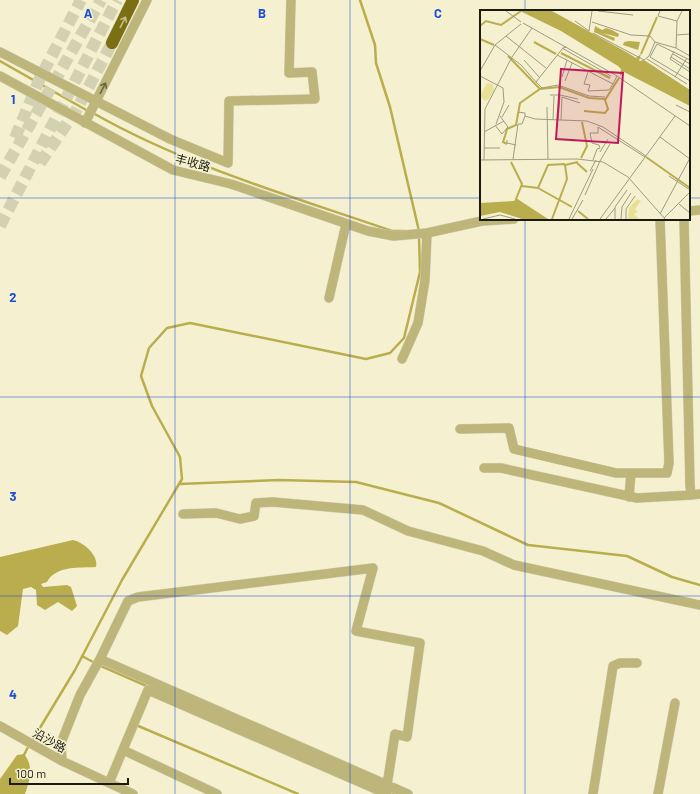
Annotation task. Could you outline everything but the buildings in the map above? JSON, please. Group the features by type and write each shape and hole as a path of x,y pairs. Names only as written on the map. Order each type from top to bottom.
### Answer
{"highway":[{"path":"112,43 134,0"}],"street":[{"path":"85,123 147,0"},
{"path":"0,52 170,139 228,163 229,101 314,99 312,72 289,73 291,0"},
{"name":"丰收路","path":"0,76 173,170 231,184 368,231 394,236 427,233 482,221 498,220"},
{"path":"460,429 509,428 514,449 616,473 667,473 669,463 660,220"},
{"path":"484,468 501,468 637,498 696,494 684,220"},
{"path":"329,298 346,224"},
{"path":"402,359 418,323 425,280 427,233"},
{"path":"629,497 631,473"},
{"path":"183,514 216,513 240,519 254,516 256,503 273,502 363,510 408,531 483,551 514,565 700,605"},
{"path":"62,761 61,743 80,695 100,659 128,601 138,597 373,568 356,631 420,643 407,738 395,734 387,790"},
{"path":"100,659 387,790"},
{"path":"593,794 613,666 620,663 637,664"},
{"path":"109,783 148,690 387,790 408,794"},
{"path":"658,794 675,703"},
{"name":"沿沙路","path":"1,726 62,761 133,794"},
{"path":"123,750 217,794"}],"shaded area":[{"path":"73,540 81,543 93,554 96,567 69,568 62,570 51,577 47,582 41,584 43,587 67,585 71,587 77,606 72,611 58,602 45,610 37,605 36,590 31,587 23,589 18,626 7,635 0,631 0,557"},
{"path":"24,754 30,768 30,778 25,794 0,794 0,779 17,755"}],"waterway":[{"path":"360,0 375,45 376,63 390,107 419,231"},
{"path":"0,61 88,111"},
{"path":"93,113 128,132 165,149 240,179 392,231 405,231"},
{"path":"32,741 75,670 122,580 182,479 180,457 152,406 141,376 149,348 167,328 190,323 366,359 390,353 404,338 420,272 419,236"},
{"path":"179,484 279,480 356,482 439,503 528,545 627,556 672,577 700,585"},
{"path":"82,656 93,662"},
{"path":"101,666 149,687"},
{"path":"136,725 298,794"},
{"path":"23,757 29,745"},
{"path":"388,791 395,794"}],"tunnel":[{"path":"15,138 40,78 81,0"},
{"path":"0,177 101,0"},
{"path":"0,226 117,0"},
{"path":"40,163 77,109 112,43"}]}
